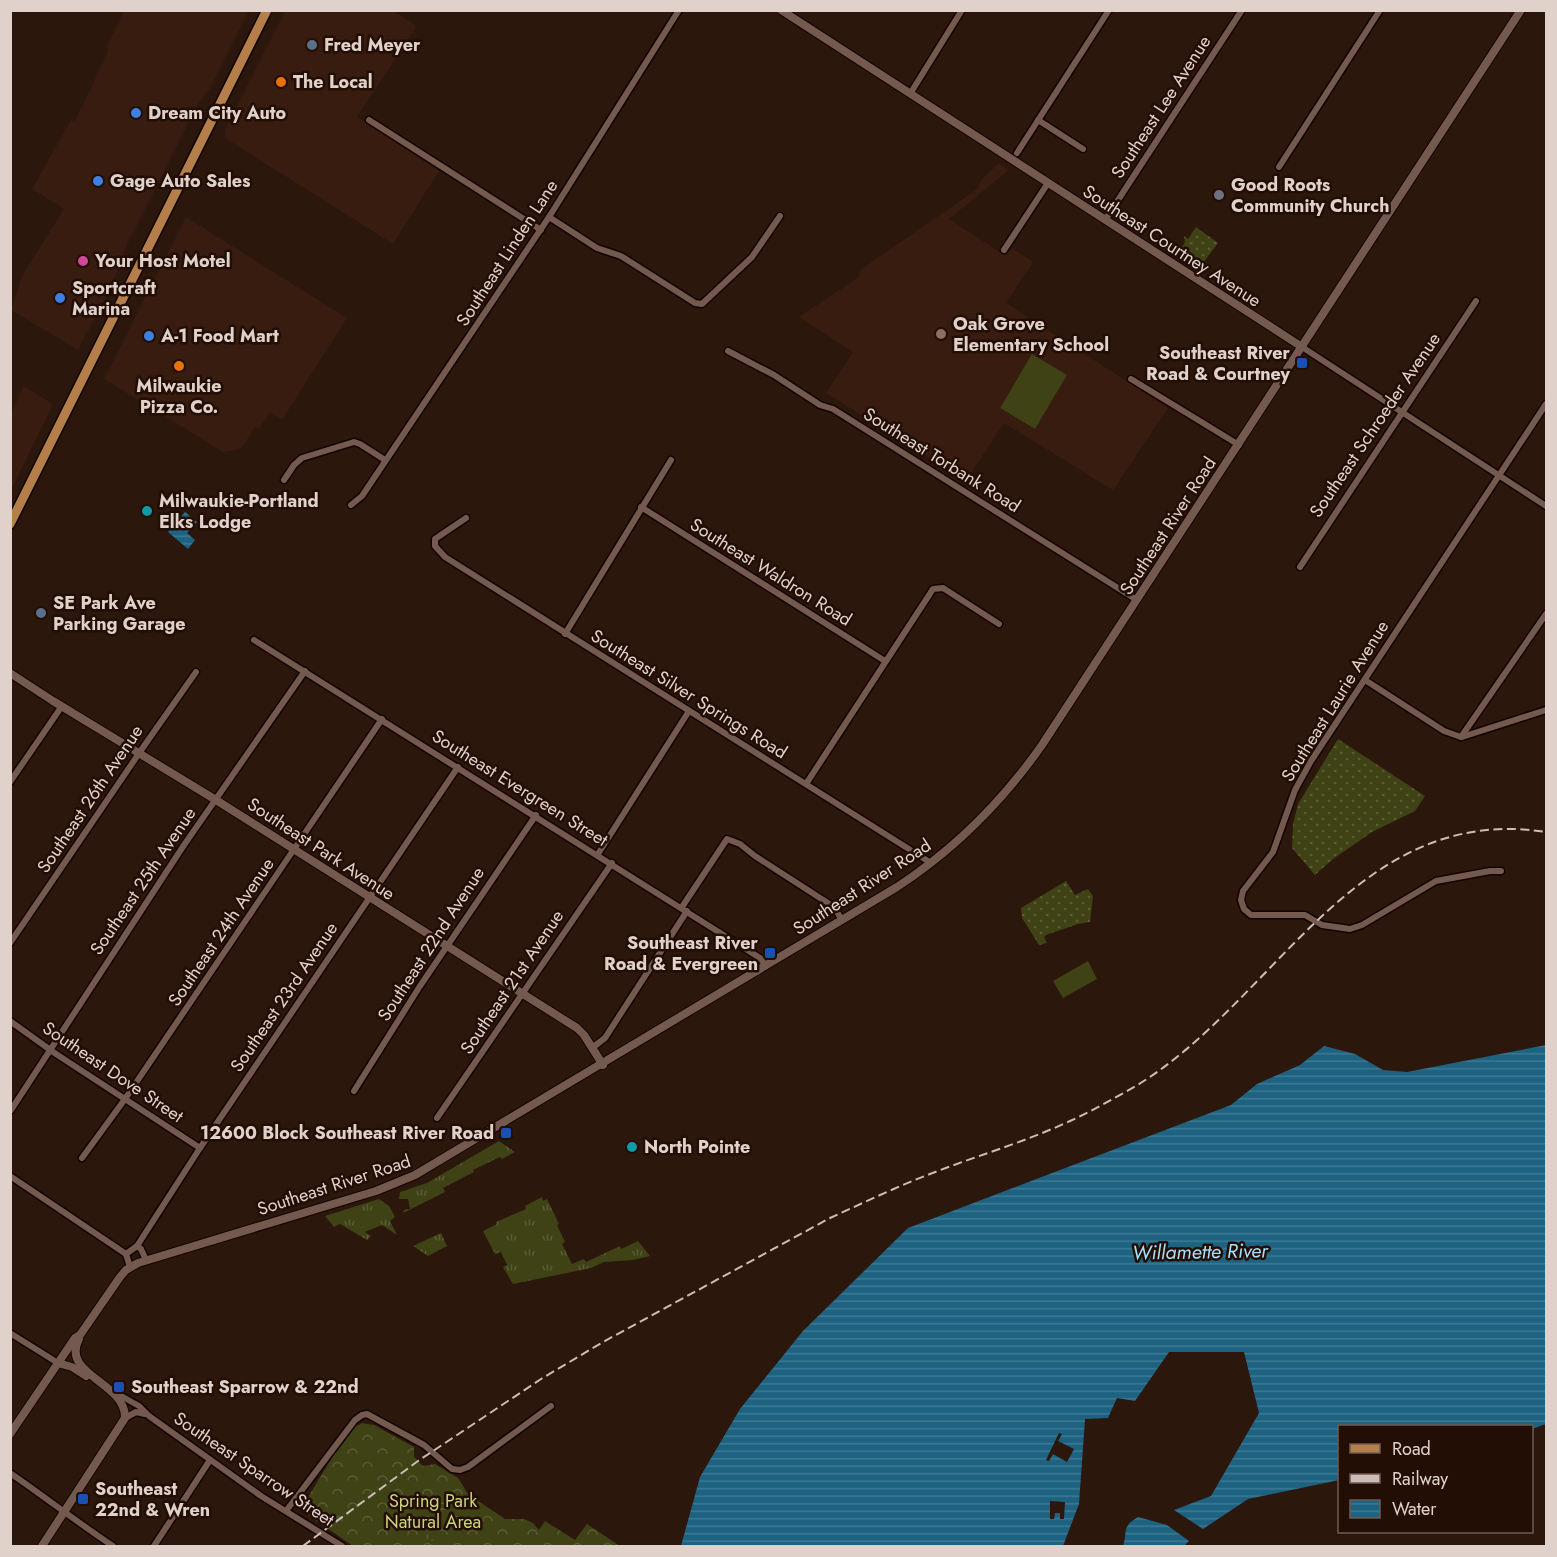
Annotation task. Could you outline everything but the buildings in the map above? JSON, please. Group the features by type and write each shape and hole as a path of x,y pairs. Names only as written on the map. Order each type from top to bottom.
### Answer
{"main road":[{"path":"10,524 267,10"}],"street":[{"name":"Southeast Linden Lane","path":"351,505 362,496 464,347 541,230 679,10"},
{"name":"Southeast Courtney Avenue","path":"781,10 910,94 1014,157 1048,183 1546,506"},
{"path":"910,94 962,10"},
{"path":"1014,157 1109,10"},
{"name":"Southeast Lee Avenue","path":"1105,220 1242,10"},
{"path":"1279,168 1380,10"},
{"name":"Southeast River Road","path":"11,1432 75,1338 80,1335 117,1281 130,1267 146,1260 364,1195 403,1181 456,1153 897,887 931,863 980,820 1024,770 1239,445 1521,10"},
{"path":"369,120 541,230"},
{"path":"1038,120 1083,149"},
{"path":"1004,250 1048,183"},
{"path":"549,217 597,248 621,256 695,303 702,304 752,256 780,216"},
{"name":"Southeast Schroeder Avenue","path":"1300,567 1476,300"},
{"name":"Southeast Torbank Road","path":"728,351 774,375 820,405 833,409 1137,600"},
{"path":"1131,380 1239,445"},
{"name":"Southeast Laurie Avenue","path":"1502,871 1436,881 1362,925 1350,929 1322,926 1305,915 1251,915 1244,909 1241,900 1243,891 1273,852 1301,778 1546,405"},
{"path":"284,480 302,458 354,442 385,460"},
{"path":"565,634 671,460"},
{"name":"Southeast Waldron Road","path":"641,507 885,662"},
{"name":"Southeast Silver Springs Road","path":"466,518 436,538 435,546 445,557 931,863"},
{"path":"806,784 933,589 943,588 999,624"},
{"path":"1461,737 1546,614"},
{"name":"Southeast Evergreen Street","path":"254,640 598,854 760,958 766,966"},
{"name":"Southeast 25th Avenue","path":"11,1110 184,845 305,671"},
{"name":"Southeast 26th Avenue","path":"10,943 196,672"},
{"name":"Southeast Park Avenue","path":"10,673 577,1028 603,1065"},
{"path":"1365,680 1444,731 1461,737 1546,710"},
{"path":"10,782 62,706"},
{"path":"598,854 688,711"},
{"name":"Southeast 24th Avenue","path":"82,1158 125,1099 382,719"},
{"name":"Southeast 23rd Avenue","path":"137,1246 200,1148 458,767"},
{"name":"Southeast 22nd Avenue","path":"354,1091 446,946 536,815"},
{"path":"592,1048 605,1038 727,839 740,844 834,907 842,920"},
{"name":"Southeast 21st Avenue","path":"437,1118 612,863"},
{"name":"Southeast Dove Street","path":"10,1021 56,1054 200,1148"},
{"path":"10,1176 126,1254 130,1267"},
{"path":"126,1254 137,1246 146,1260"},
{"path":"10,1333 58,1363 68,1365 93,1378"},
{"name":"Southeast Sparrow Street","path":"80,1335 75,1349 76,1358 93,1378 139,1406 149,1416 210,1460 342,1546"},
{"path":"42,1546 125,1418 123,1406 114,1392"},
{"path":"286,1511 355,1420 362,1415 367,1414 424,1445 452,1469 460,1470 476,1461 551,1406"},
{"name":"Southeast Sparrow Street","path":"125,1418 136,1412 149,1416"},
{"path":"154,1546 210,1460"},
{"path":"10,1473 74,1521 113,1546"}],"shaded area":[{"path":"125,10 249,11 210,88 198,104 126,247 112,286 78,350 11,310 22,276 64,209 32,189 71,120 75,121 109,49 106,47"},
{"path":"285,11 393,11 417,26 357,117 439,171 393,244 225,138 225,130"},
{"name":"Oak Grove Elementary School","path":"999,163 1009,170 949,219 1006,256 1012,248 1033,262 1006,303 1168,408 1113,490 1004,423 966,481 826,393 853,352 799,317 859,277 860,270 978,188 981,180"},
{"path":"186,217 347,318 282,420 270,412 259,429 255,427 241,449 223,452 104,379"},
{"path":"24,386 53,404 13,486 10,484 11,414"}],"green space":[{"path":"1196,227 1218,243 1203,263 1180,250 1185,242 1184,236 1188,239"},
{"path":"1032,354 1067,375 1035,429 1000,408"},
{"path":"1338,739 1425,796 1415,811 1372,832 1333,859 1315,875 1292,848 1293,824 1298,804"},
{"path":"1066,881 1075,895 1088,889 1093,896 1090,922 1046,935 1044,937 1047,943 1039,945 1022,918 1021,908"},
{"path":"1088,961 1097,979 1063,998 1053,981"},
{"path":"499,1141 515,1152 473,1170 474,1172 443,1188 445,1192 403,1213 404,1210 410,1209 408,1199 399,1199 400,1192 427,1183"},
{"path":"542,1197 543,1201 547,1199 559,1224 557,1225 565,1242 562,1244 572,1264 584,1259 586,1262 620,1246 621,1249 638,1241 650,1256 604,1262 591,1268 513,1284 503,1267 507,1265 501,1252 495,1254 483,1231 497,1224 496,1222 526,1209 525,1206"},
{"path":"379,1199 389,1206 395,1217 390,1221 397,1235 382,1225 365,1232 371,1236 367,1240 340,1224 334,1227 325,1216"},
{"path":"441,1233 447,1246 428,1256 413,1246"},
{"name":"Spring Park Natural Area","path":"362,1423 374,1425 414,1447 414,1457 423,1466 435,1464 458,1478 468,1494 505,1519 524,1519 533,1523 539,1530 545,1521 575,1540 587,1524 620,1546 353,1546 308,1515 304,1510 304,1504 348,1431"},
{"name":"Spring Park Natural Area","path":"436,1507 445,1508 452,1513 451,1519 444,1521 435,1518 433,1511"},
{"path":"426,1526 437,1526 443,1530 441,1538 433,1541 425,1538 422,1532"}],"water":[{"path":"185,512 197,522 187,533 195,540 188,549 168,532"},
{"name":"Willamette River","path":"1546,1045 1546,1424 1533,1429 1533,1425 1338,1425 1338,1480 1248,1499 1203,1529 1174,1510 1211,1496 1259,1413 1244,1352 1169,1352 1135,1401 1117,1398 1108,1418 1085,1419 1079,1504 1063,1546 681,1546 700,1477 740,1409 803,1331 908,1228 1231,1105 1257,1084 1300,1065 1324,1046 1355,1054 1383,1070 1407,1072"},
{"path":"1138,1517 1167,1525 1189,1541 1184,1546 1123,1546 1127,1527"}],"pier":[{"path":"1059,1433 1062,1434 1058,1441 1074,1449 1067,1462 1053,1454 1049,1461 1046,1460"},
{"path":"1050,1501 1065,1502 1064,1519 1060,1519 1060,1513 1055,1513 1054,1519 1050,1519"}],"railway":[{"path":"303,1546 418,1461 541,1379 603,1342 830,1218 947,1167 1053,1129 1134,1087 1184,1051 1231,1008 1321,917 1368,878 1420,848 1479,831 1546,832"}],"place":[{"name":"Fred Meyer","path":"312,45"},
{"name":"The Local","path":"281,82"},
{"name":"Dream City Auto","path":"136,113"},
{"name":"Gage Auto Sales","path":"98,181"},
{"name":"Good Roots Community Church","path":"1219,195"},
{"name":"Your Host Motel","path":"83,261"},
{"name":"Sportcraft Marina","path":"60,298"},
{"name":"Oak Grove Elementary School","path":"941,334"},
{"name":"A-1 Food Mart","path":"149,336"},
{"name":"Southeast River Road & Courtney","path":"1302,363"},
{"name":"Milwaukie Pizza Co.","path":"179,366"},
{"name":"Milwaukie-Portland Elks Lodge","path":"147,511"},
{"name":"SE Park Ave Parking Garage","path":"41,613"},
{"name":"Southeast River Road & Evergreen","path":"770,953"},
{"name":"12600 Block Southeast River Road","path":"506,1133"},
{"name":"North Pointe","path":"632,1147"},
{"name":"Southeast Sparrow & 22nd","path":"119,1387"},
{"name":"Southeast 22nd & Wren","path":"83,1499"}]}
